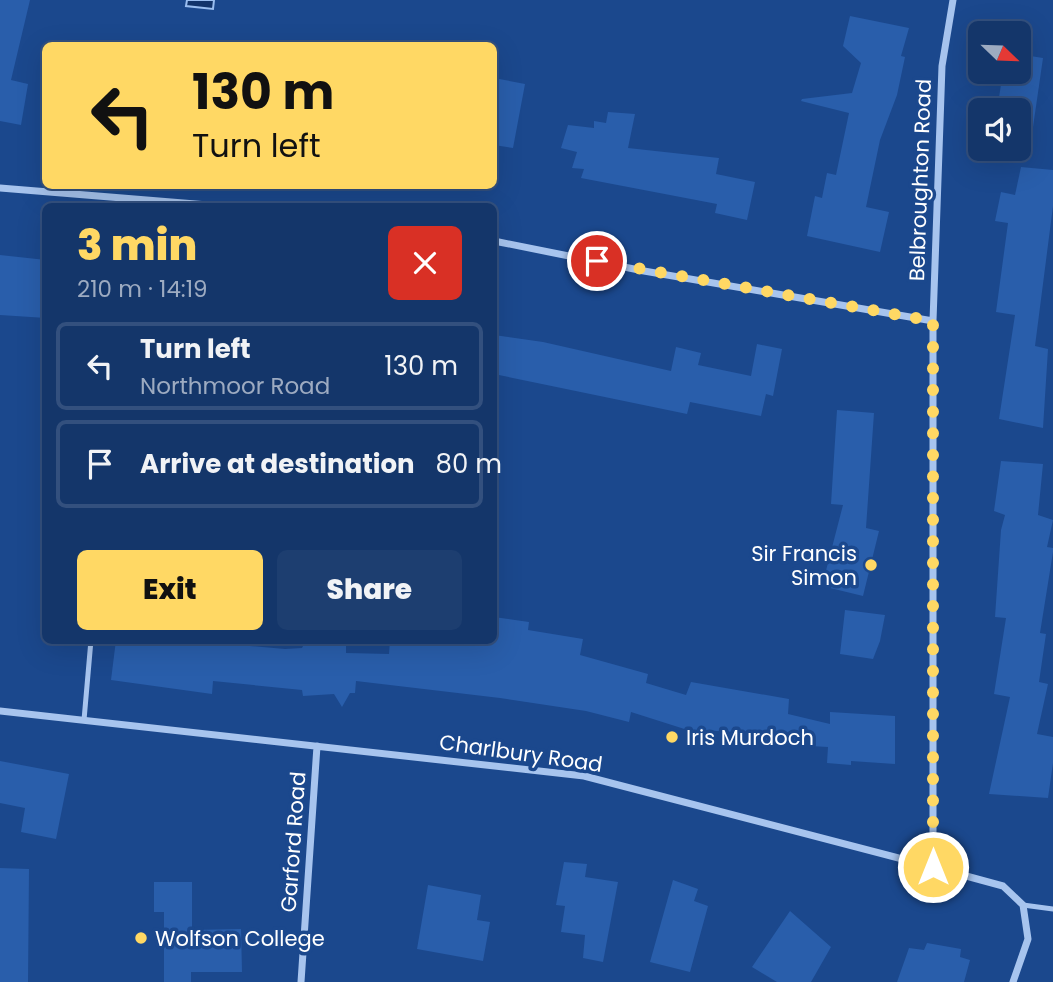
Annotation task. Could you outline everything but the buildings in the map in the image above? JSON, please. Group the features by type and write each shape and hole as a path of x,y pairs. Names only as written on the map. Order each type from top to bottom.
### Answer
{"street":[{"name":"Belbroughton Road","path":"933,867 933,321 942,66 953,0"},
{"path":"0,188 183,203"},
{"path":"497,242 644,271 933,321"},
{"name":"Charlbury Road","path":"0,711 584,776 1003,886 1023,905"},
{"name":"Garford Road","path":"301,982 317,746"},
{"path":"1013,982 1028,939 1023,905"}],"lane":[{"path":"84,720 92,644"},
{"path":"1023,905 1053,909"}],"water":[{"path":"187,0 214,0 213,9 186,6"}],"place":[{"name":"Sir Francis Simon","path":"871,565"},
{"name":"Iris Murdoch","path":"672,737"},
{"name":"Wolfson College","path":"141,938"}],"route":[{"path":"597,261 933,321 933,867"}]}
